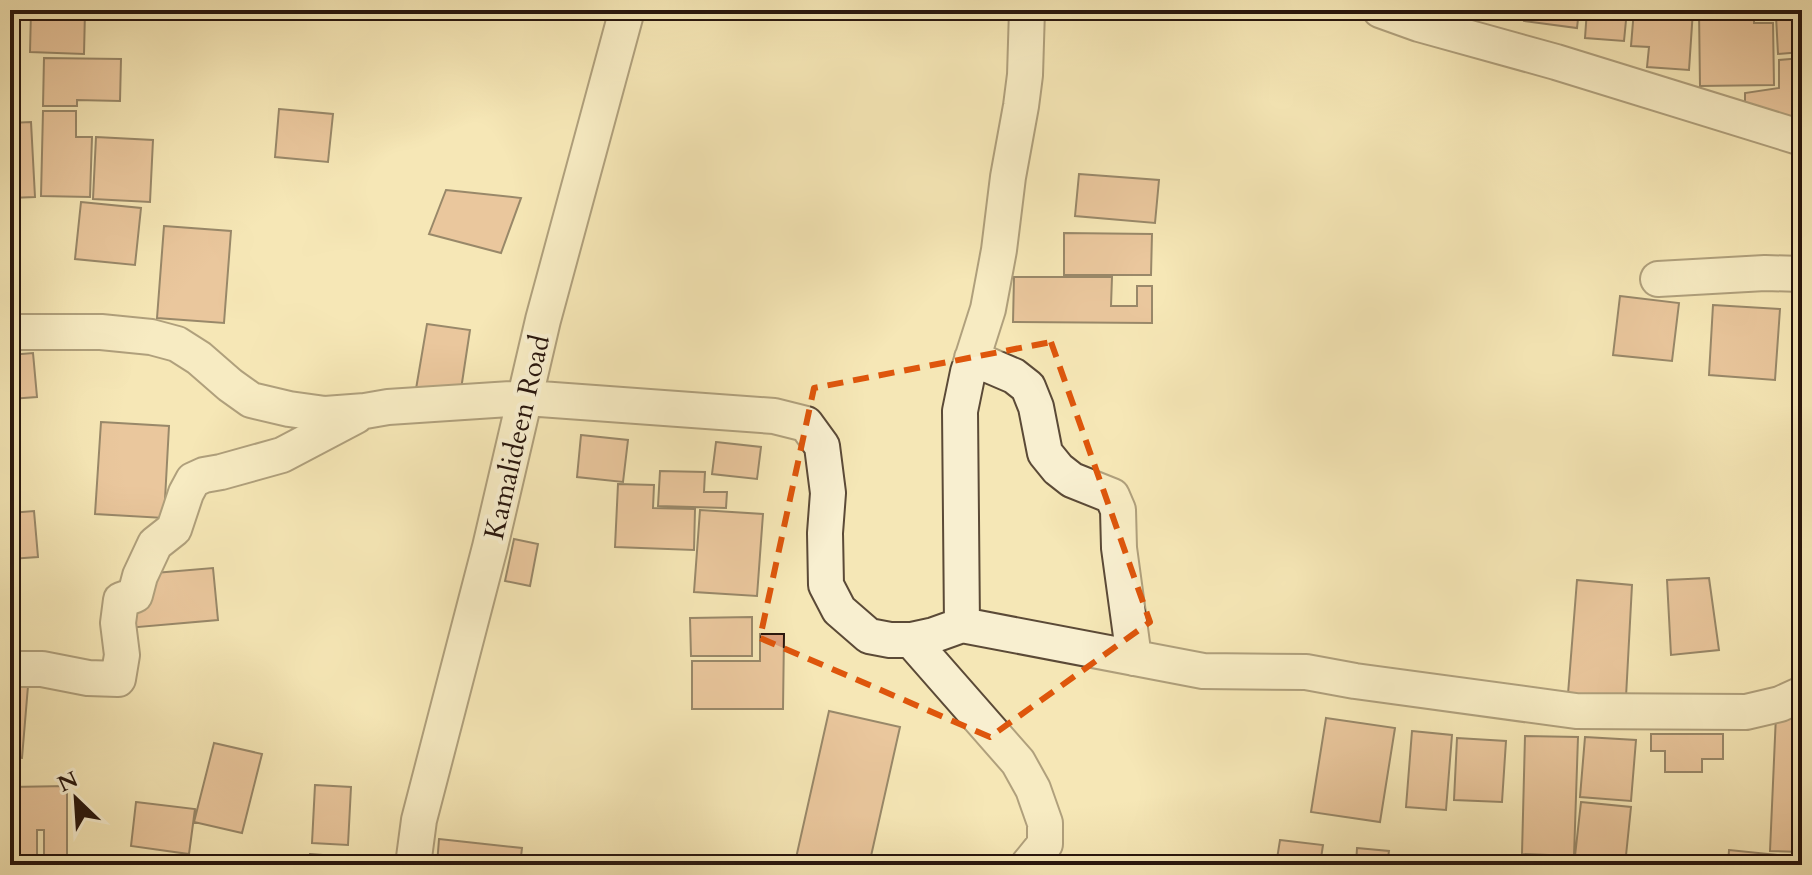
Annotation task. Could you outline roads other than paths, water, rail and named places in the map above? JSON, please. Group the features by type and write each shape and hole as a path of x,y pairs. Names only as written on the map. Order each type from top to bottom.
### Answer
{"street":[{"name":"Kamalideen Road","path":"413,865 419,820 490,547 543,320 627,10"},
{"path":"962,625 960,411 968,372 988,309 999,250 1025,75 1027,10"},
{"path":"1380,10 1802,138"},
{"path":"1658,279 1802,274"},
{"path":"10,332 101,332 151,337 177,344 251,400 325,414 526,398 774,416 806,424 822,446 828,493 826,585 839,610 869,636 911,640 962,625 1203,671 1306,672 1576,711 1746,712 1780,704 1802,694"},
{"path":"972,358 1014,376 1028,387 1036,407 1045,453 1058,469 1072,480 1112,496 1118,510 1119,548 1134,658"},
{"path":"10,669 42,669 88,678 118,679 122,655 118,623 121,600 135,595 155,544 174,529 193,480 282,455 365,411"},
{"path":"911,640 1018,762 1033,789 1045,823 1045,844 1028,865"}]}
